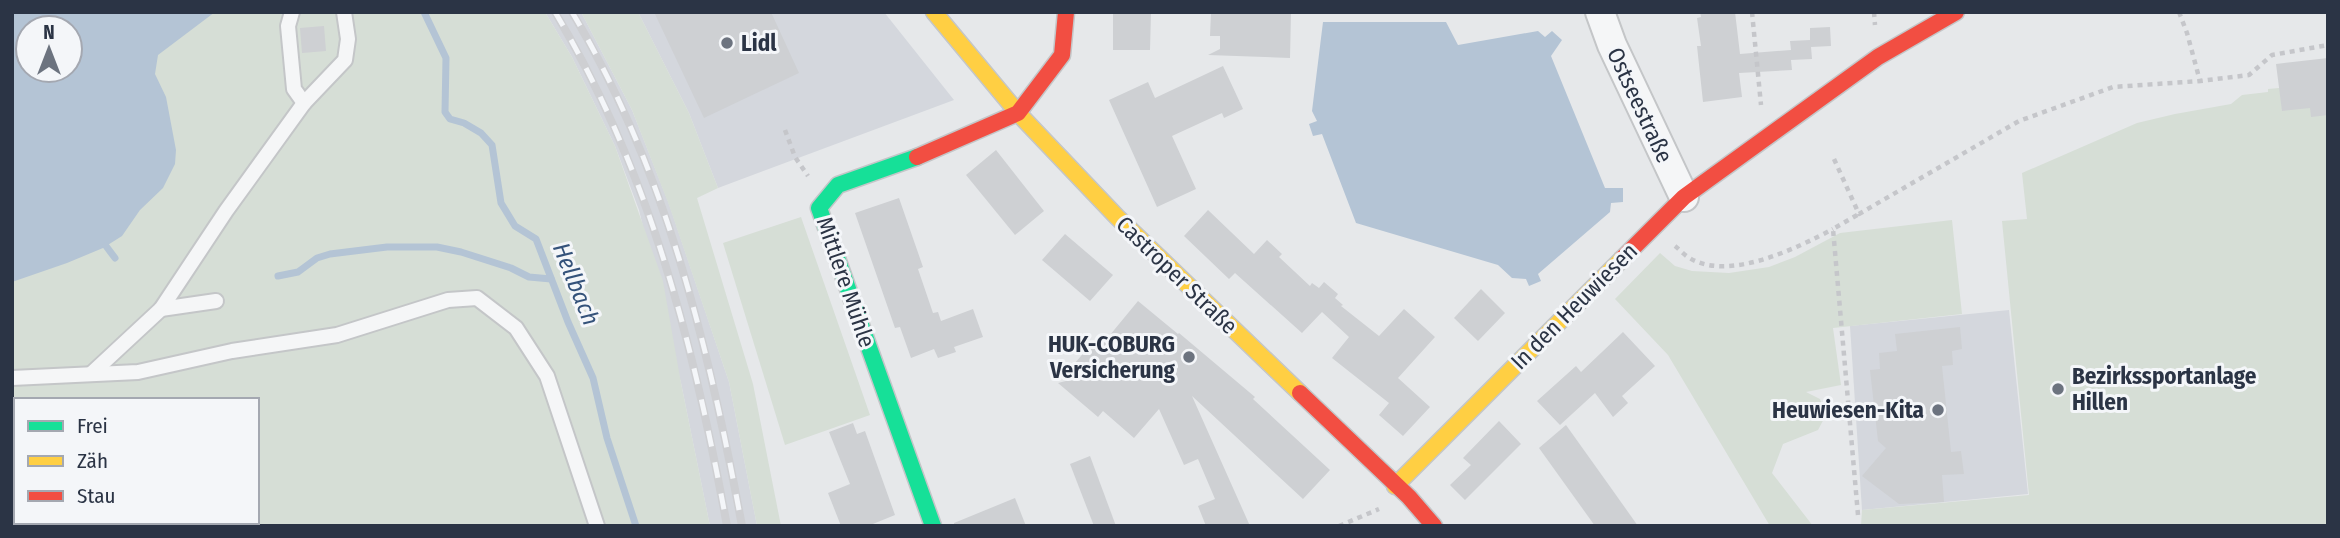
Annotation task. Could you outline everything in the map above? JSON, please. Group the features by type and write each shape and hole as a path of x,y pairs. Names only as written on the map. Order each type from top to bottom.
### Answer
{"street":[{"name":"Castroper Straße","path":"934,12 1018,113 1199,298 1395,486 1409,496 1434,526"},
{"path":"1018,113 1062,55 1066,12"},
{"name":"Ostseestraße","path":"1600,12 1612,45 1684,197"},
{"name":"In den Heuwiesen","path":"1395,486 1684,197 1878,57 1956,12"},
{"name":"Mittlere Mühle","path":"933,526 819,208 838,185 927,153 1018,113"}],"lane":[{"path":"292,12 288,26 294,89 304,103"},
{"path":"91,374 161,309 226,211 304,103 345,60 348,39 344,12"},
{"path":"12,378 138,372 232,351 337,335 448,300 477,298 516,328 547,376 597,526"},
{"path":"161,309 216,301"}],"path":[{"path":"1752,12 1764,140"},
{"path":"2179,12 2188,33 2200,81"},
{"path":"1654,226 1689,258 1717,267 1758,261 1792,250 1833,229 2019,121 2113,87 2249,75 2272,55 2328,44"},
{"path":"785,130 795,157 814,185"},
{"path":"1834,159 1859,214"},
{"path":"1833,229 1858,515"}],"shaded area":[{"path":"12,12 545,12 572,57 615,146 663,281 710,526 12,526"},
{"path":"545,12 581,12 632,110 669,204 729,382 757,526 710,526 681,383 639,210 615,146 572,57"},
{"path":"581,12 638,12 689,113 718,188 697,198 753,384 781,526 757,526 729,382 669,205 632,110"},
{"path":"638,12 884,12 954,100 718,188 689,113"},
{"path":"2328,58 2328,526 1861,526 1862,510 2029,495 2002,221 2027,219 2022,173 2137,123 2231,104 2242,95 2279,88"},
{"path":"801,217 870,415 785,445 723,243"},
{"path":"1952,220 1962,314 1833,328 1841,385 1806,392 1820,399 1826,415 1818,430 1783,444 1772,473 1813,526 1770,526 1668,355 1615,299 1660,253 1675,266 1692,271 1729,273 1769,267 1795,257 1840,233"},
{"name":"Heuwiesen-Kita","path":"2009,310 2028,494 1862,510 1850,326"}],"water":[{"path":"12,12 215,12 158,55 155,74 166,97 176,150 175,164 163,188 140,210 122,236 103,248 12,282"},
{"path":"1323,22 1446,22 1458,45 1538,31 1545,37 1552,31 1562,40 1551,56 1605,188 1623,188 1623,202 1611,203 1610,212 1538,274 1541,281 1529,286 1526,279 1512,278 1498,265 1356,223 1322,134 1313,136 1309,124 1317,121 1312,111"}],"building":[{"name":"Lidl","path":"654,12 771,12 799,73 704,118"},
{"path":"1113,12 1151,12 1150,50 1113,50"},
{"path":"1211,12 1291,12 1290,58 1208,55 1220,49 1220,36 1210,36"},
{"path":"1700,12 1735,12 1740,54 1791,50 1790,41 1810,40 1810,28 1830,27 1831,46 1811,47 1812,59 1791,60 1792,70 1739,73 1742,97 1703,102 1697,46 1701,46 1697,18 1701,17"},
{"path":"324,26 326,51 302,53 300,28"},
{"path":"2328,58 2328,115 2311,117 2310,108 2282,111 2276,64"},
{"path":"1223,66 1243,109 1224,118 1222,113 1172,136 1196,189 1157,207 1109,100 1148,82 1155,98"},
{"path":"996,150 1044,211 1015,235 966,175"},
{"path":"899,198 923,267 918,269 933,313 938,312 941,321 973,309 983,337 954,347 956,352 938,358 934,349 911,358 900,327 895,328 855,213"},
{"path":"1208,210 1254,254 1267,240 1282,254 1279,257 1310,286 1312,283 1319,288 1324,282 1338,294 1335,298 1343,305 1341,306 1379,336 1404,309 1435,337 1398,378 1430,407 1403,436 1379,415 1389,403 1332,358 1349,337 1322,312 1302,333 1235,273 1229,279 1184,236"},
{"path":"1065,234 1113,275 1090,301 1042,260"},
{"path":"1481,289 1505,313 1478,341 1454,318"},
{"path":"1138,301 1255,397 1253,399 1330,470 1303,499 1192,396 1250,526 1206,526 1198,506 1215,499 1198,459 1184,465 1159,409 1134,438 1103,411 1098,417 1058,383 1089,375 1075,363 1098,336 1105,341"},
{"path":"1960,327 1962,349 1952,351 1953,365 1942,366 1951,452 1961,451 1964,474 1942,475 1944,502 1899,504 1862,476 1886,448 1878,441 1870,370 1880,369 1879,353 1897,351 1895,334"},
{"path":"1623,332 1655,366 1622,396 1628,403 1613,417 1595,393 1560,425 1537,401 1576,366 1581,372"},
{"path":"1499,421 1521,444 1465,500 1450,485 1471,465 1463,458"},
{"path":"853,423 857,434 865,431 895,515 868,526 841,526 828,493 850,484 829,432"},
{"path":"1566,425 1638,526 1595,526 1539,448"},
{"path":"1090,456 1116,526 1094,526 1070,464"},
{"path":"1015,498 1026,526 954,526 954,523"}],"waterway":[{"name":"Hellbach","path":"424,12 446,58 445,112 450,119 464,123 481,133 492,145 501,203 515,226 536,239 593,378 607,438 636,526"},
{"path":"106,246 115,258"},
{"path":"278,276 298,272 317,258 330,254 387,247 437,247 511,268 529,277 551,279"}],"railway":[{"path":"555,12 617,134 664,261 700,392 727,526"},
{"path":"572,12 605,72 634,134 680,261 715,392 742,526"}],"traffic: fast":[{"path":"917,157 838,185 819,208 933,526"}],"traffic: slow":[{"path":"934,12 1018,113 1117,217 1300,393"},
{"path":"1395,486 1622,259"}],"traffic: jam":[{"path":"917,157 1018,113 1062,55 1066,12"},
{"path":"1622,259 1684,197 1878,57 1956,12"},
{"path":"1300,393 1409,497 1434,526"}],"place":[{"name":"Lidl","path":"727,43"},
{"name":"HUK-COBURG Versicherung","path":"1189,357"},
{"name":"Bezirkssportanlage Hillen","path":"2058,389"},
{"name":"Heuwiesen-Kita","path":"1938,410"}]}
